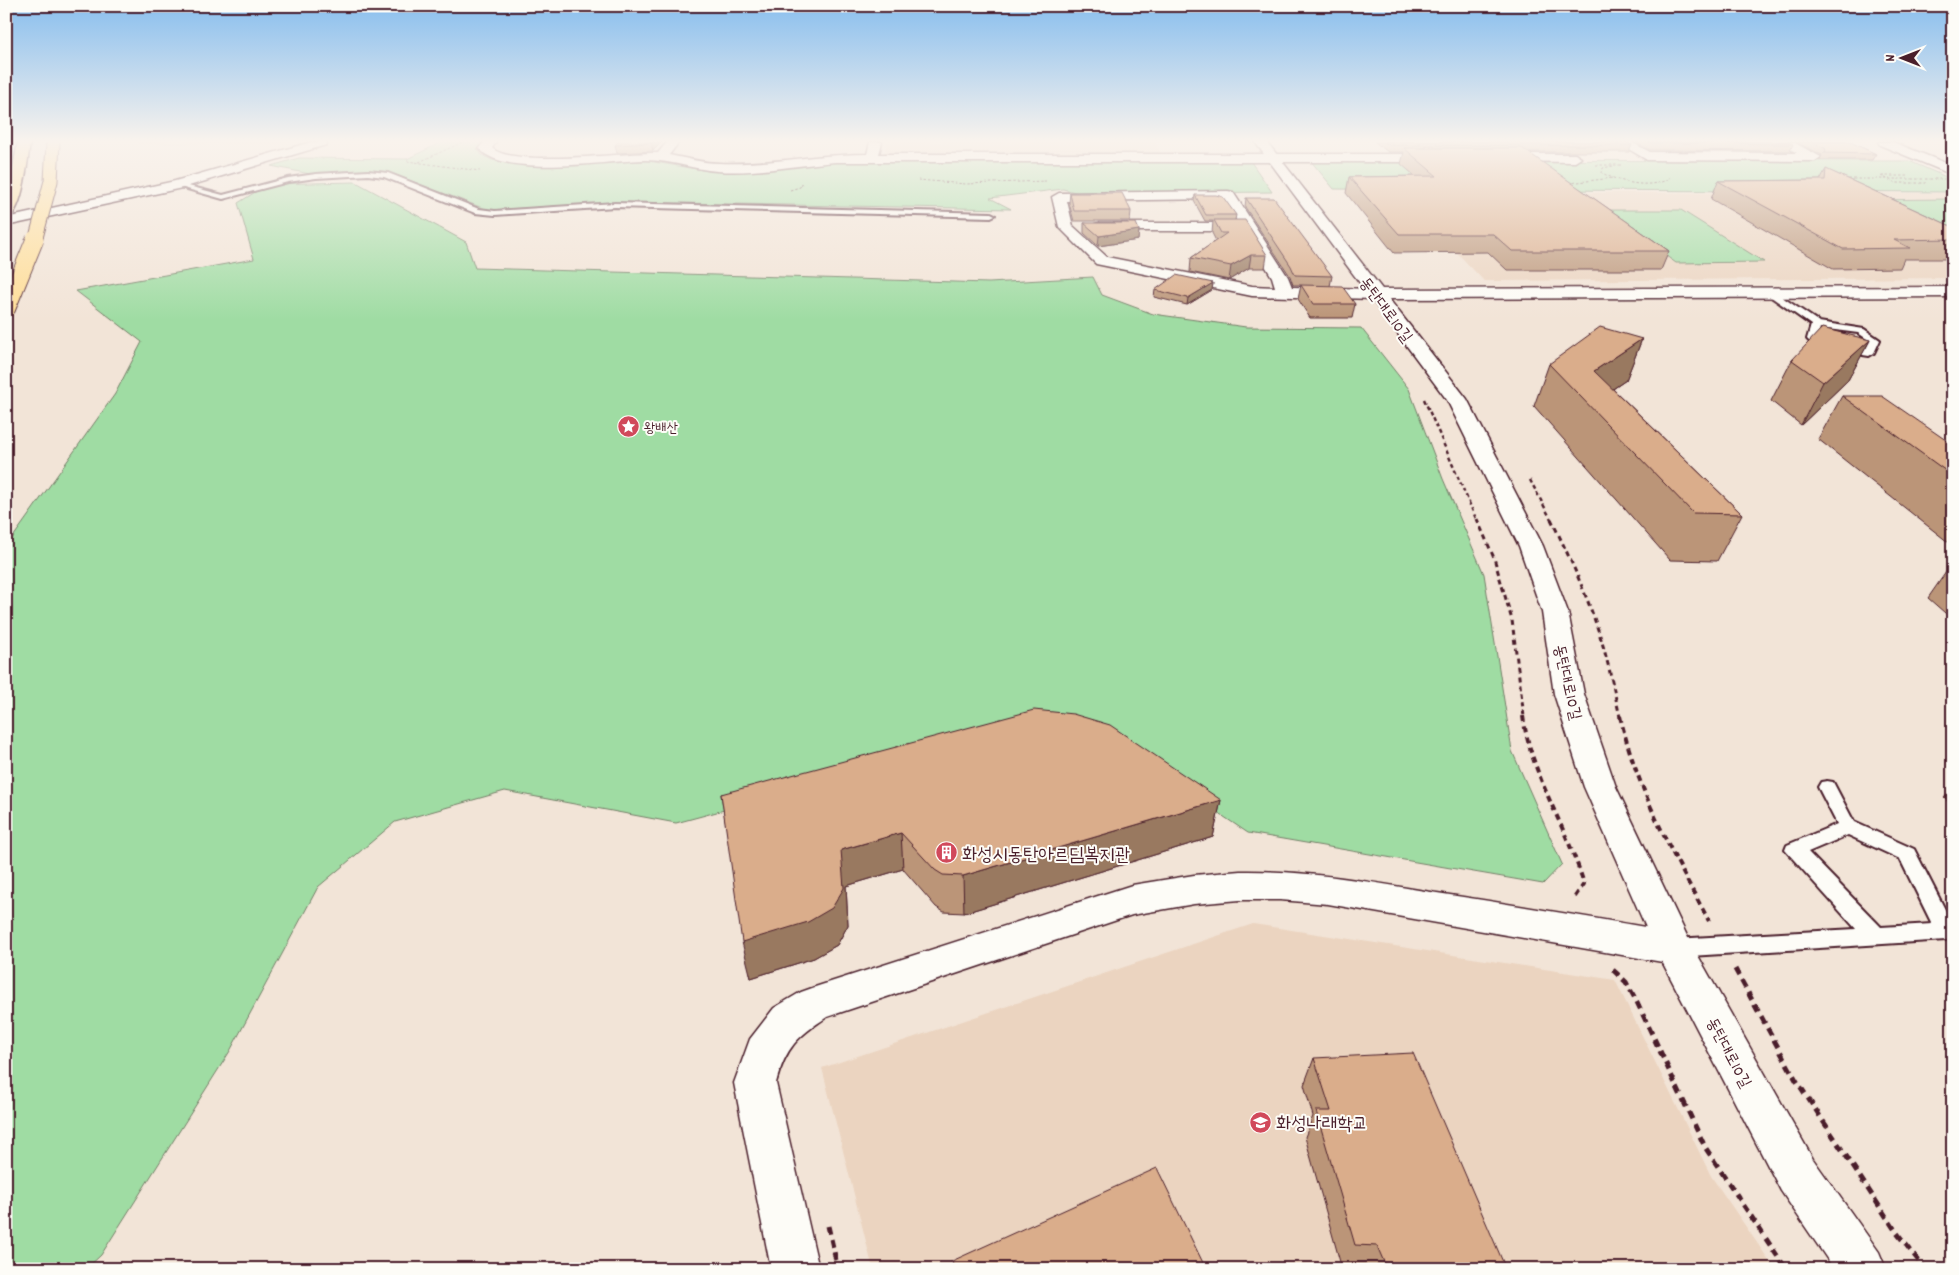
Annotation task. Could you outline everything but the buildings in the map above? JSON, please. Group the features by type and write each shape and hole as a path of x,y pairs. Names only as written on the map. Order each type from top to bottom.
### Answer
{"highway":[{"path":"6,215 11,202"},
{"path":"6,310 38,233 46,202"}],"street":[{"path":"6,222 100,202"},
{"path":"1061,202 1066,227 1102,262 1252,291 1376,294 1953,292"},
{"path":"1232,202 1280,277 1285,292"},
{"name":"동탄대로10길","path":"1310,202 1376,294 1457,400 1531,546 1555,612 1569,694 1600,787 1674,948 1797,1175 1862,1269"},
{"path":"1066,227 1249,227"},
{"path":"795,1269 755,1083 764,1052 788,1021 815,1004 1132,900 1175,891 1213,887 1256,885 1311,888 1573,929 1674,948"}],"lane":[{"path":"453,202 478,211 495,214 615,205 992,215"},
{"path":"1770,292 1816,324 1861,331 1874,340 1869,353 1831,347 1812,338 1816,324"},
{"path":"1674,948 1946,932 1907,854 1848,827 1827,787"},
{"path":"1848,827 1794,850 1876,935"}],"path":[{"path":"1420,392 1494,558 1504,590 1512,620 1525,729 1538,774 1579,867 1584,884 1573,900"},
{"path":"1528,477 1560,536 1582,583 1602,641 1619,717 1640,785 1722,946 1796,1080 1897,1233 1925,1269"},
{"path":"1611,968 1626,982 1637,1002 1705,1147 1786,1269"},
{"path":"827,1222 838,1269"}],"shaded area":[{"path":"1408,202 1953,202 1953,278 1484,281"},
{"name":"화성나래학교","path":"1253,924 1615,980 1711,1176 1775,1269 873,1269 822,1068"}],"green space":[{"path":"392,202 466,242 475,268 989,283 1093,277 1102,295 1153,314 1246,327 1361,328 1409,389 1443,479 1484,574 1512,751 1562,864 1543,884 1248,833 1107,738 1035,726 676,823 505,791 395,822 318,887 230,1051 101,1255 86,1269 6,1269 6,547 115,394 142,342 76,291 254,259 238,203"},
{"path":"466,202 997,202 1011,209 626,202 488,210"},
{"path":"1857,202 1953,202 1953,248"},
{"path":"1602,210 1681,210 1764,262 1676,263"}],"place":[{"name":"왕배산","path":"628,427"},
{"name":"화성시동탄아르딤복지관","path":"946,853"},
{"name":"화성나래학교","path":"1260,1122"}]}
